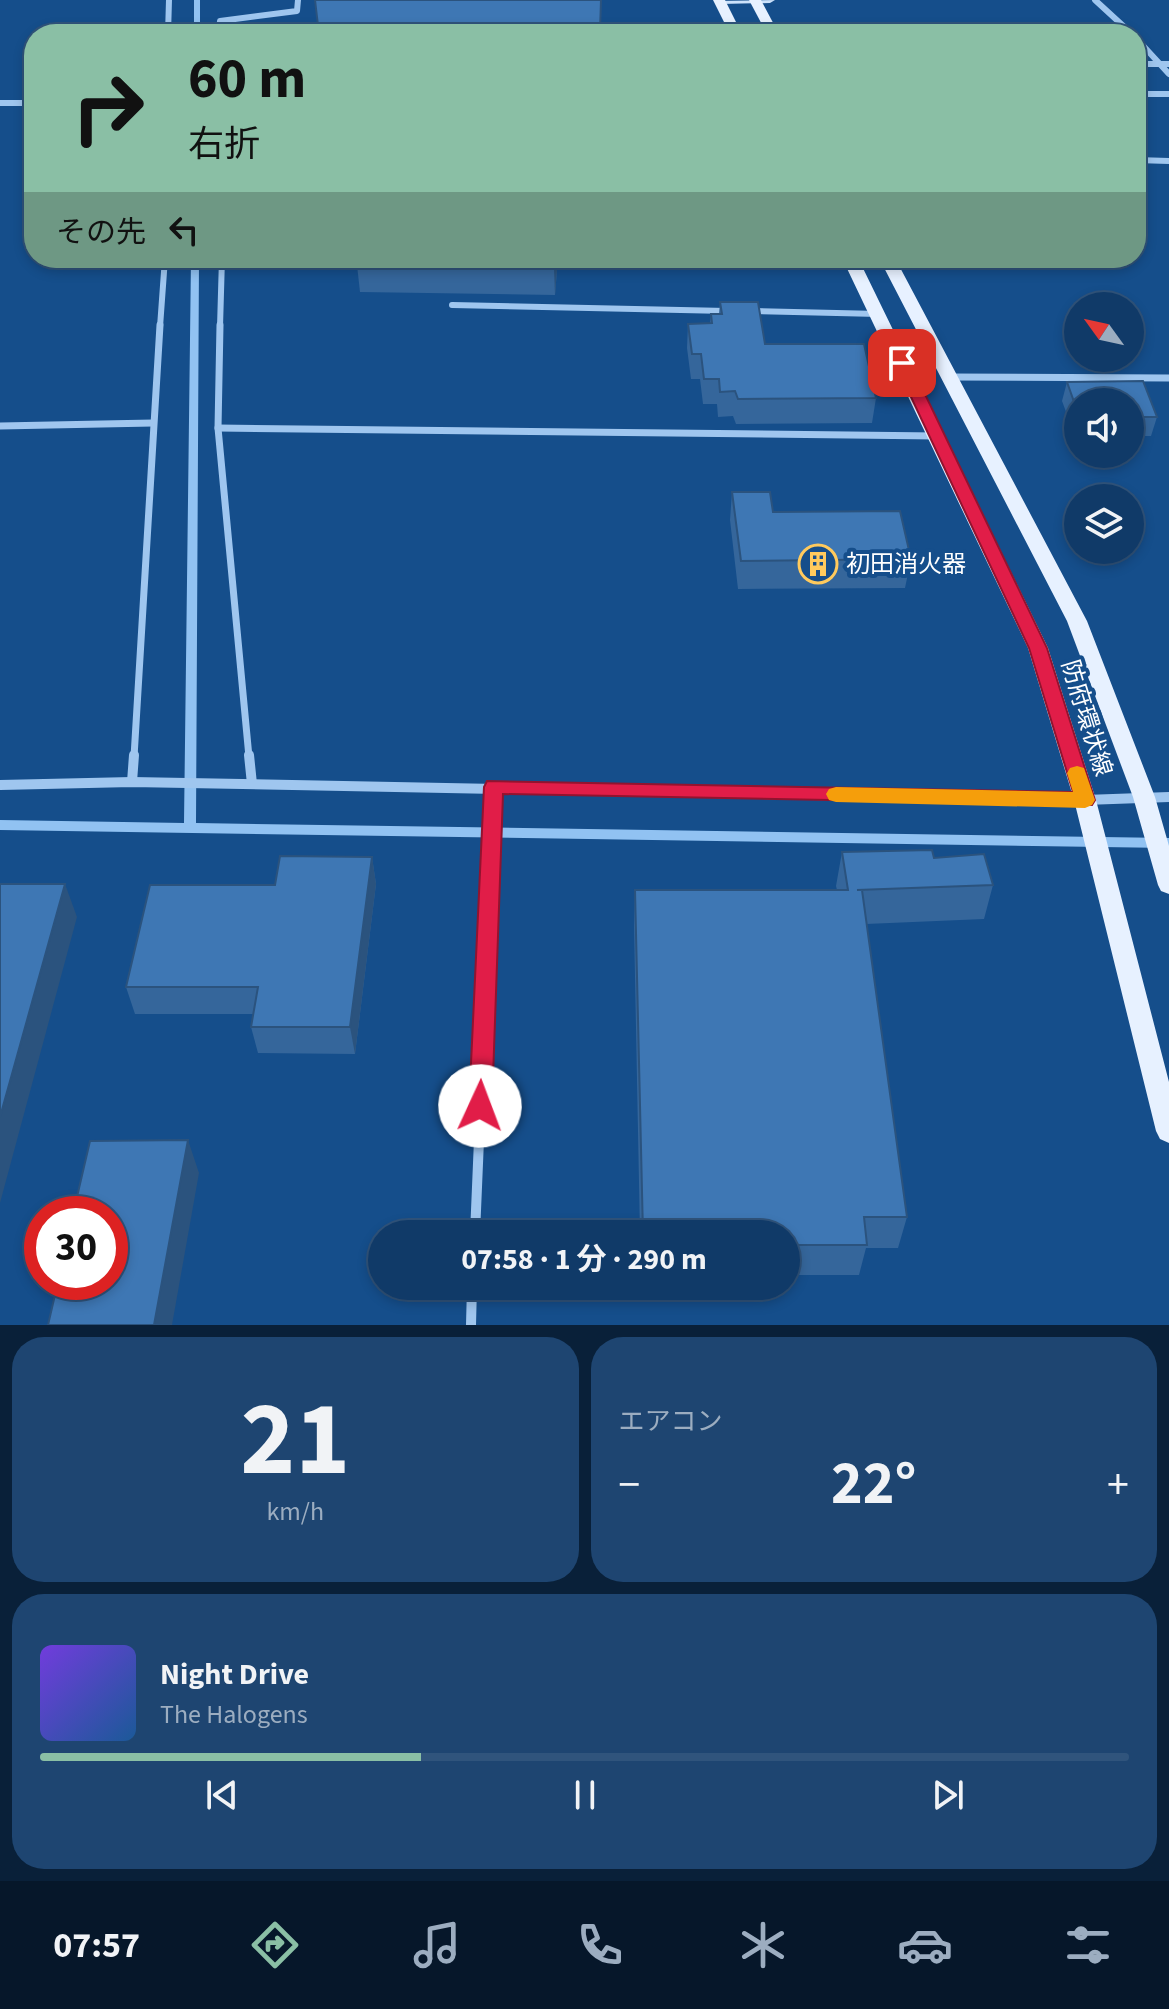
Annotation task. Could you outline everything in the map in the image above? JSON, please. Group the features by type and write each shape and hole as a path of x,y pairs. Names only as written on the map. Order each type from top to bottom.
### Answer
{"main road":[{"path":"755,0 768,24"},
{"path":"731,24 719,1 770,0"},
{"name":"防府環状線","path":"855,268 1038,648 1085,800 1169,1131"},
{"name":"防府環状線","path":"892,268 1077,621 1144,797 1169,885"}],"street":[{"path":"168,24 169,0"},
{"path":"220,24 220,21 297,11 298,0"},
{"path":"1095,0 1121,24"},
{"path":"1146,49 1169,74"},
{"path":"1146,64 1169,64"},
{"path":"1146,94 1169,94"},
{"path":"0,103 24,103"},
{"path":"1146,160 1169,161"},
{"path":"132,782 144,654 153,423 164,268"},
{"path":"222,268 218,428 252,784"},
{"path":"452,305 879,314"},
{"path":"949,377 1169,378"},
{"path":"0,426 153,423"},
{"path":"218,428 937,436"},
{"path":"0,785 132,782 1085,800 1169,797"},
{"path":"476,1220 494,787"},
{"path":"471,1325 472,1300"}],"building":[{"path":"315,0 601,0 600,24 318,24"},
{"path":"720,302 758,302 765,344 864,344 876,398 738,399 735,391 720,392 719,379 704,379 701,354 692,354 688,324 712,323 711,314 722,314"},
{"path":"1143,381 1157,417 1144,417 1144,388 1069,388 1067,382"},
{"path":"732,492 770,492 773,512 900,511 911,559 741,561"},
{"path":"932,850 934,858 984,854 993,885 857,890 862,890 907,1217 864,1217 867,1245 800,1245 800,1220 643,1220 635,890 848,890 842,852"},
{"path":"280,856 372,857 350,1027 251,1027 258,987 126,987 150,885 275,885"},
{"path":"0,884 65,884 0,1117"},
{"path":"188,1140 154,1325 48,1325 54,1300 128,1300 128,1196 77,1196 90,1141"}],"waterway":[{"path":"197,0 197,24"},
{"path":"190,828 195,268"},
{"path":"0,825 190,828"},
{"path":"190,828 1169,843"}],"slow traffic":[{"path":"836,794 1085,800 1077,773"}],"place":[{"name":"初田消火器","path":"818,564"}],"route":[{"path":"480,1106 494,787 1085,800 1038,648 902,363"}]}
